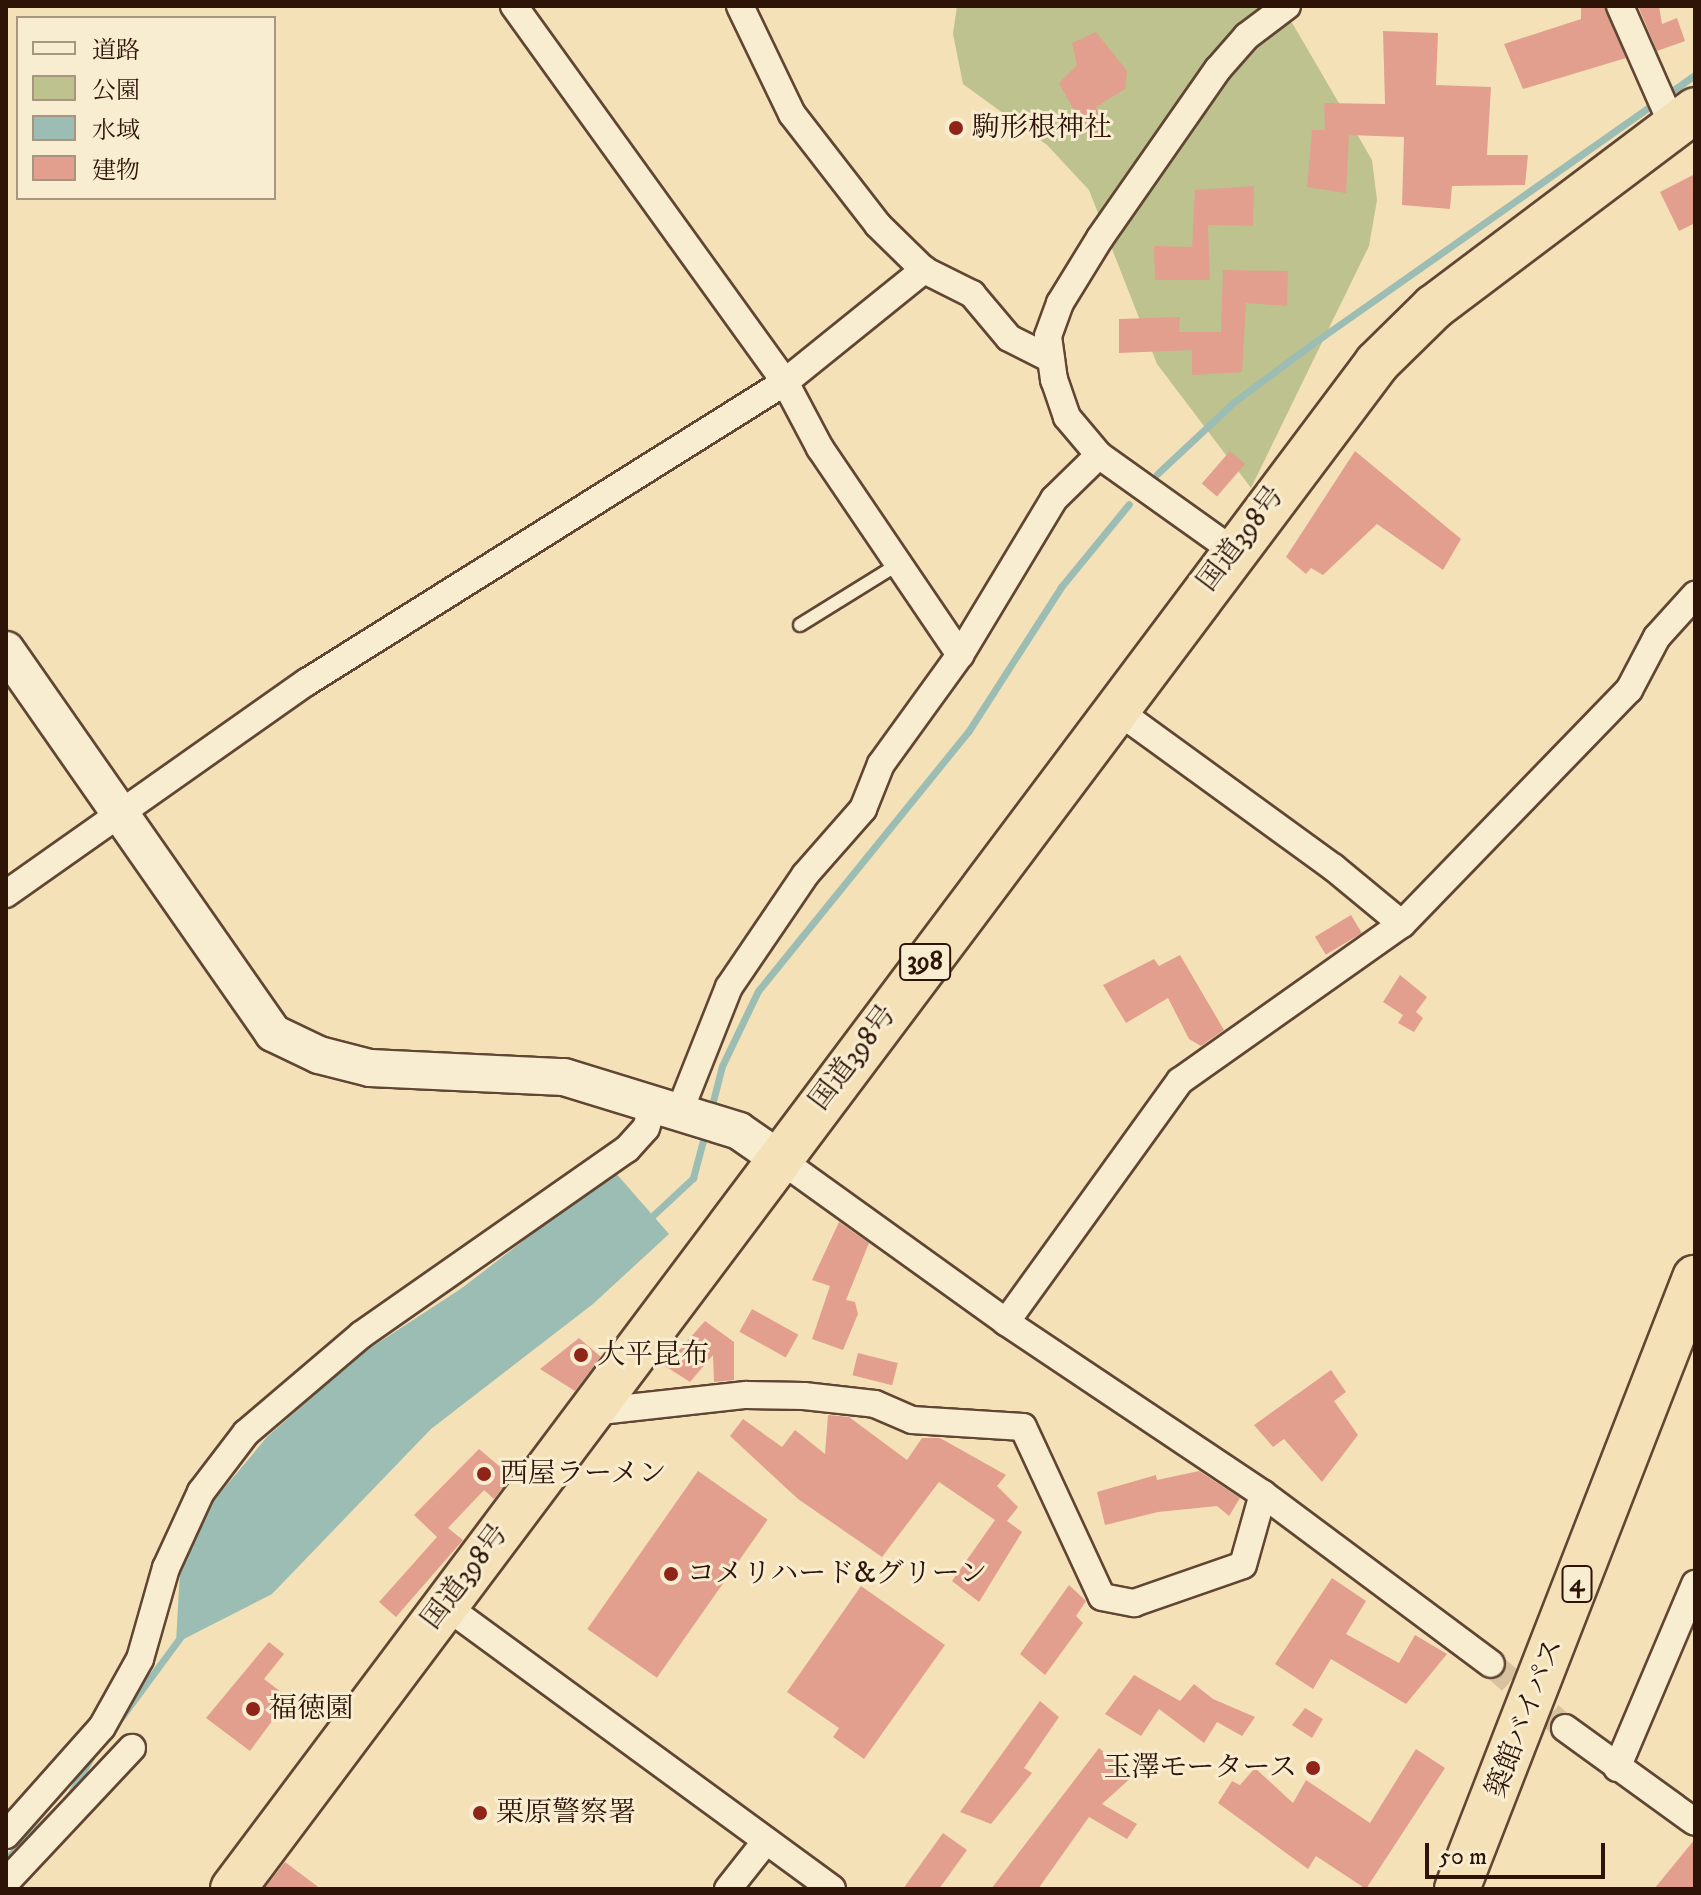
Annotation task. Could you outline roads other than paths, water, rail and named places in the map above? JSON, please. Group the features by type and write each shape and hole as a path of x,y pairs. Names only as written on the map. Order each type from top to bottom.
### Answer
{"highway":[{"name":"国道398号","path":"233,1889 1232,550 1377,363 1422,318 1676,114"},
{"name":"築館バイパス","path":"1457,1889 1695,1278"}],"street":[{"path":"514,6 785,382 820,448 960,655"},
{"path":"740,6 792,114 878,225 924,270 972,294 1009,338 1051,359"},
{"path":"1232,550 1099,455 1067,417 1048,336 1060,303 1100,238 1218,69 1247,36 1287,6"},
{"path":"1620,6 1650,76 1676,114"},
{"path":"6,894 307,682 785,382 924,270"},
{"path":"6,1835 102,1727 140,1659 166,1568 201,1492 246,1433 340,1351 627,1149 646,1128 676,1109 729,987 805,875 863,809 881,764 960,655 1054,499 1099,455"},
{"path":"1006,1322 1180,1081 1402,924 1629,690 1657,637 1695,595"},
{"path":"6,650 273,1033 319,1055 370,1068 564,1077 676,1109 739,1131 1006,1322 1263,1494 1491,1664"},
{"path":"1114,708 1333,867 1402,924"},
{"path":"591,1412 746,1395 804,1396 875,1404 912,1420 1023,1427 1102,1597 1134,1603 1243,1565 1263,1494"},
{"path":"1617,1768 1688,1624 1695,1584"},
{"path":"443,1604 832,1889"},
{"path":"1565,1728 1695,1822"},
{"path":"6,1882 132,1748"},
{"path":"728,1889 766,1841"}],"lane":[{"path":"800,625 900,563"}],"water":[{"path":"614,1171 669,1234 593,1304 431,1429 272,1594 176,1643 180,1570 205,1511 267,1437 361,1354 462,1288"}],"waterway":[{"path":"1157,474 1235,401 1695,75"},
{"path":"711,1109 722,1066 758,991 968,732 1061,587 1129,504"},
{"path":"648,1220 693,1178 705,1133"},
{"path":"120,1719 182,1635"},
{"path":"6,1859 69,1797 91,1757"}],"tunnel":[{"path":"1491,1664 1565,1728"}],"place":[{"name":"駒形根神社","path":"956,128"},
{"name":"大平昆布","path":"581,1355"},
{"name":"西屋ラーメン","path":"484,1474"},
{"name":"コメリハード&グリーン","path":"671,1574"},
{"name":"福徳園","path":"253,1709"},
{"name":"玉澤モータース","path":"1313,1768"},
{"name":"栗原警察署","path":"480,1813"}]}
